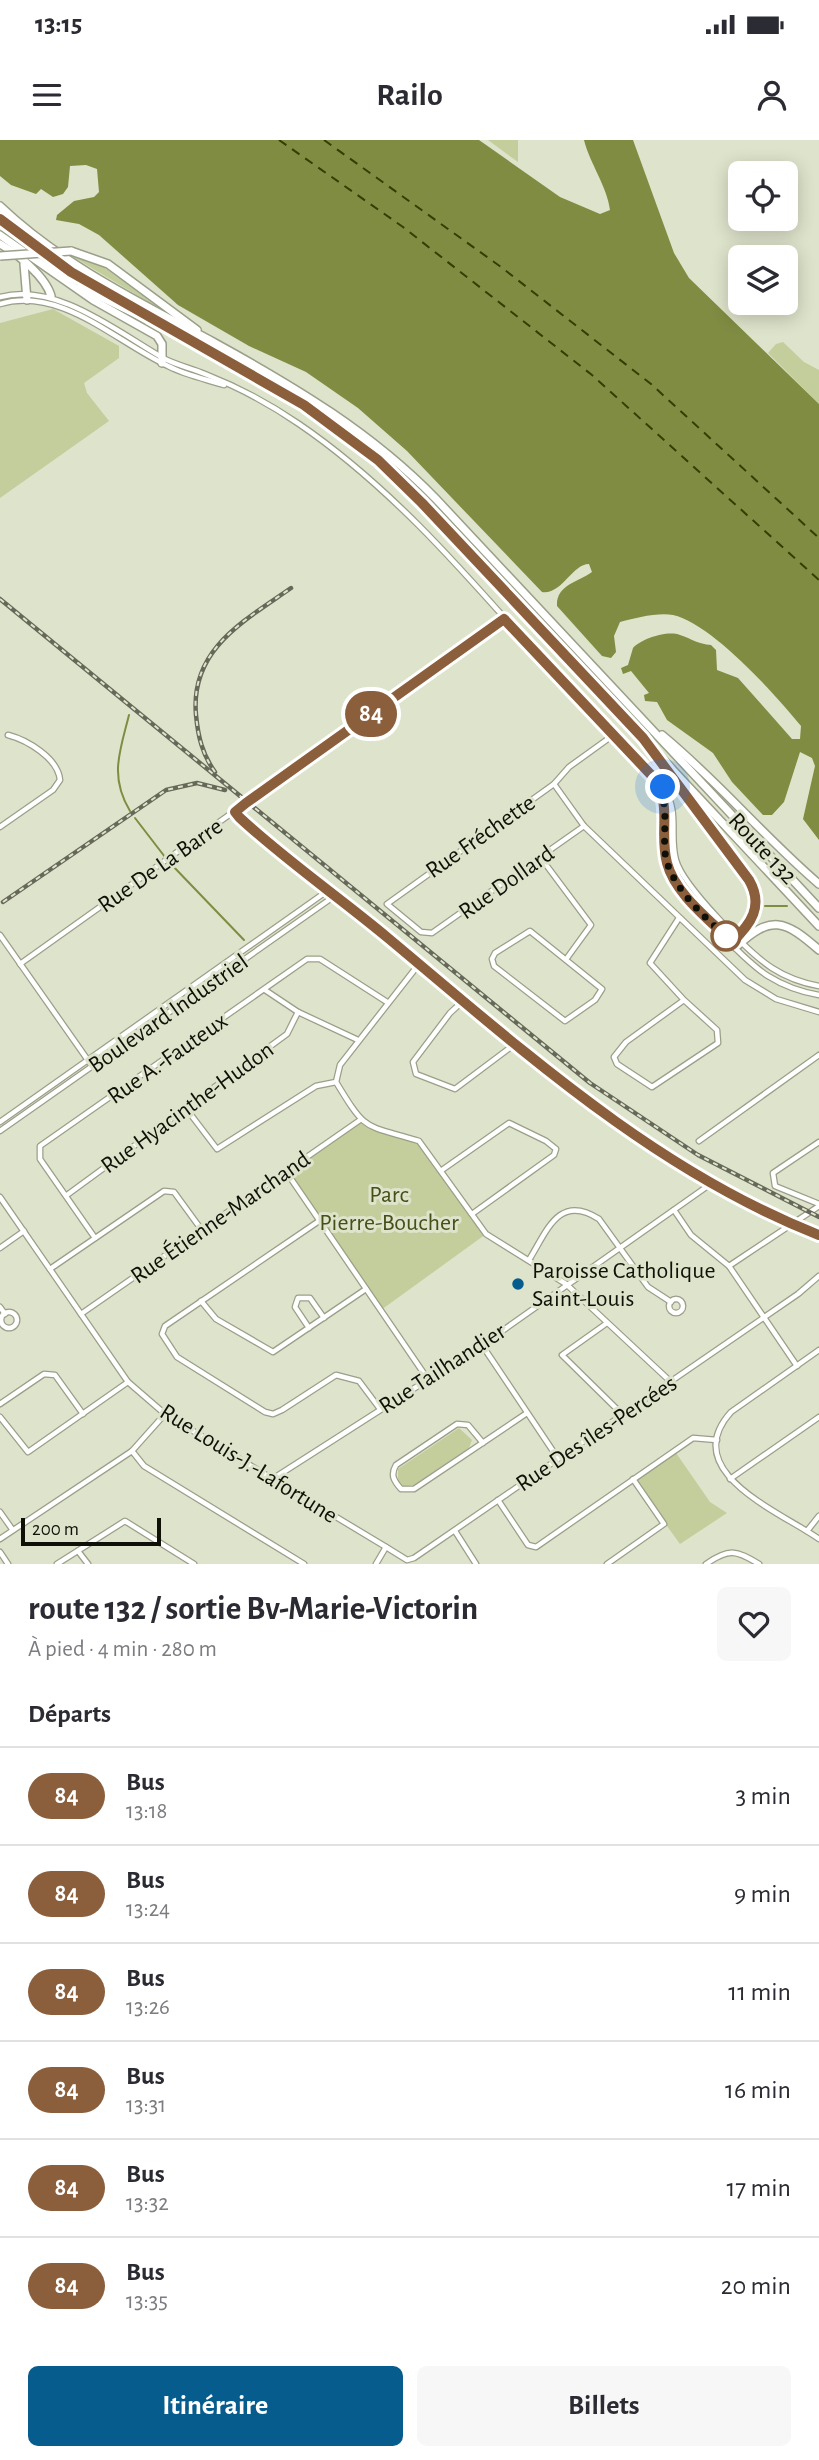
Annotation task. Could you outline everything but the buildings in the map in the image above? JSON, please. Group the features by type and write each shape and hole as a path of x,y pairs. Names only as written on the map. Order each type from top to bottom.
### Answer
{"highway":[{"name":"Route 132","path":"0,206 29,232 80,267 328,409 394,459 450,514 819,908"},
{"name":"Route 132","path":"0,219 55,262 316,413 387,468 819,926"},
{"path":"0,235 93,300 157,336 162,344 160,356"},
{"path":"0,244 49,289 51,296"},
{"path":"0,256 71,251 108,264 214,343"},
{"path":"24,264 26,296"},
{"path":"62,277 224,359"},
{"path":"640,718 701,768 771,841 819,884"},
{"path":"643,738 751,884 756,897 755,912 737,942"},
{"path":"737,942 759,928 777,924 797,932 819,950"}],"street":[{"path":"0,304 26,296 63,308 160,356 246,393 324,442 377,486 425,531 612,736 655,779 672,805 674,850 682,875 737,942 773,969 819,986"},
{"path":"0,297 51,296 160,356"},
{"name":"Rue De La Barre","path":"20,964 504,619"},
{"path":"0,827 53,790 60,780 57,770 33,746 8,735"},
{"name":"Rue Fréchette","path":"427,934 391,908 388,900 554,784 569,767 612,736"},
{"path":"655,779 665,802 665,849 671,873 680,888 772,978 819,995"},
{"path":"554,784 584,826 749,984 776,999 819,1012"},
{"path":"235,812 515,1045 620,1124 712,1183 793,1225 819,1235"},
{"name":"Rue Dollard","path":"427,934 584,826"},
{"path":"541,858 591,926 567,958"},
{"name":"Boulevard Industriel","path":"0,1122 330,889"},
{"name":"Boulevard Industriel","path":"0,1131 336,895"},
{"path":"679,918 650,963 684,1000 717,1030 718,1043 652,1087 617,1064 614,1057 616,1050 684,1000"},
{"path":"530,931 567,958 600,986 602,993 565,1021 494,966 492,959 495,953 530,931"},
{"path":"0,935 92,1066"},
{"path":"254,943 259,949"},
{"path":"238,954 243,961"},
{"name":"Rue A.-Fauteux","path":"95,1238 40,1159 40,1146 307,959 314,958 387,1002"},
{"path":"419,964 340,1065 336,1082 360,1120 371,1129 419,1141 486,1234 566,1284 671,1382"},
{"path":"203,979 207,986"},
{"path":"265,990 298,1012 358,1040"},
{"path":"463,1001 450,1013 412,1062 416,1074 456,1089 515,1045"},
{"path":"166,1005 170,1012"},
{"name":"Rue Hyacinthe-Hudon","path":"66,1195 287,1034 298,1012"},
{"path":"141,1023 145,1029"},
{"path":"125,1033 130,1040"},
{"path":"699,1141 819,1055"},
{"path":"185,1107 217,1149 316,1086 336,1082"},
{"name":"Rue Étienne-Marchand","path":"81,1314 360,1120"},
{"path":"442,1170 509,1123 547,1141 556,1149 554,1155 472,1214"},
{"path":"729,1266 819,1205 775,1186 773,1173 819,1142"},
{"path":"287,1172 427,1378"},
{"name":"Rue Tailhandier","path":"274,1478 482,1345 712,1183"},
{"path":"50,1269 169,1191 174,1192 201,1229"},
{"name":"Rue Louis-J.-Lafortune","path":"0,1197 128,1382 165,1414 386,1547"},
{"path":"529,1260 553,1220 570,1209 587,1211 599,1219 649,1287 671,1302"},
{"path":"674,1210 691,1235 729,1266 797,1366"},
{"path":"319,1221 165,1326 162,1334 177,1357 273,1415 336,1375 359,1381 380,1409"},
{"path":"0,1248 24,1231"},
{"name":"Rue Des îles-Percées","path":"386,1547 407,1560 414,1558 671,1382 819,1276"},
{"path":"201,1301 216,1319 273,1352 366,1289"},
{"path":"309,1328 295,1307 298,1298 310,1298 324,1318"},
{"path":"0,1307 5,1314"},
{"path":"607,1323 562,1355 622,1415"},
{"path":"482,1345 558,1458"},
{"path":"819,1350 731,1412 723,1421 717,1440 718,1458 730,1479 744,1492 819,1539"},
{"path":"0,1404 44,1374 55,1375 83,1414"},
{"path":"0,1417 28,1452 128,1382"},
{"path":"483,1443 468,1425 457,1424 396,1465 394,1482 401,1489 414,1489 483,1443 527,1413"},
{"path":"0,1539 132,1451 165,1414"},
{"path":"730,1479 819,1417"},
{"path":"498,1500 528,1545 536,1547 693,1438 717,1440"},
{"path":"132,1451 144,1466 304,1564"},
{"path":"607,1564 664,1524 633,1479"},
{"path":"0,1511 12,1529"},
{"path":"807,1531 819,1517"},
{"path":"57,1564 125,1521 194,1564"},
{"path":"455,1531 476,1564"},
{"path":"376,1564 386,1547"},
{"path":"78,1551 88,1564"},
{"path":"0,1552 8,1564"},
{"path":"706,1564 721,1554 740,1552 759,1564"}],"green space":[{"path":"488,140 518,140 518,162"},
{"path":"70,255 102,266 162,310"},
{"path":"53,309 119,346 119,358 84,383 87,393 109,421 0,498 0,323"},
{"path":"783,342 804,362 819,370 819,404 768,353 776,344"},
{"name":"Parc Pierre-Boucher","path":"360,1120 371,1129 419,1141 486,1234 381,1310 287,1173"},
{"path":"459,1428 472,1440 469,1448 414,1485 403,1486 398,1481 398,1469"},
{"path":"674,1450 710,1502 727,1513 680,1544 633,1479"}],"shaded area":[{"path":"0,140 479,140 560,197 600,214 610,210 584,140 633,140 674,253 689,278 819,404 819,840 803,819 815,766 812,758 800,752 784,802 772,815 763,815 732,782 713,753 667,720 657,702 645,701 644,695 649,693 631,671 623,674 621,668 628,665 633,648 655,636 675,634 711,645 716,650 717,670 738,678 792,739 800,739 801,726 760,679 724,645 688,621 673,615 654,615 620,622 614,636 616,652 611,658 602,656 557,606 560,593 564,589 592,572 589,564 577,569 555,589 542,592 407,451 358,408 306,372 249,346 178,305 99,235 79,224 56,220 57,215 74,201 94,197 99,192 97,169 86,165 70,166 68,187 63,194 53,197 41,189 36,194 11,185 0,176"}],"waterway":[{"path":"129,715 120,752 118,775 130,811"},
{"path":"135,818 165,857"},
{"path":"170,863 244,940"},
{"path":"765,906 787,906"}],"ferry route":[{"path":"279,140 403,227 592,375 819,580"},
{"path":"324,140 501,267 651,384 819,538"}],"railway":[{"path":"215,772 204,752 197,723 196,692 202,672 224,639 255,612 291,588"},
{"path":"0,599 590,1083 698,1155 819,1217"},
{"path":"3,902 166,790 197,783 225,790"}],"bus line":[{"name":"84","path":"0,219 15,233 71,272 304,405 359,444 387,468 643,738 749,880 756,897 756,908 748,926 732,942 680,888 669,870 665,854 666,808 663,793 655,779 596,720 504,619 246,803 235,812 239,817 330,889 515,1045 620,1124 712,1183 774,1216 819,1235"}],"place":[{"name":"Paroisse Catholique Saint-Louis","path":"518,1284"}],"route":[{"path":"663,787 655,779 663,793 666,808 665,849 669,870 680,888 726,936"}]}
